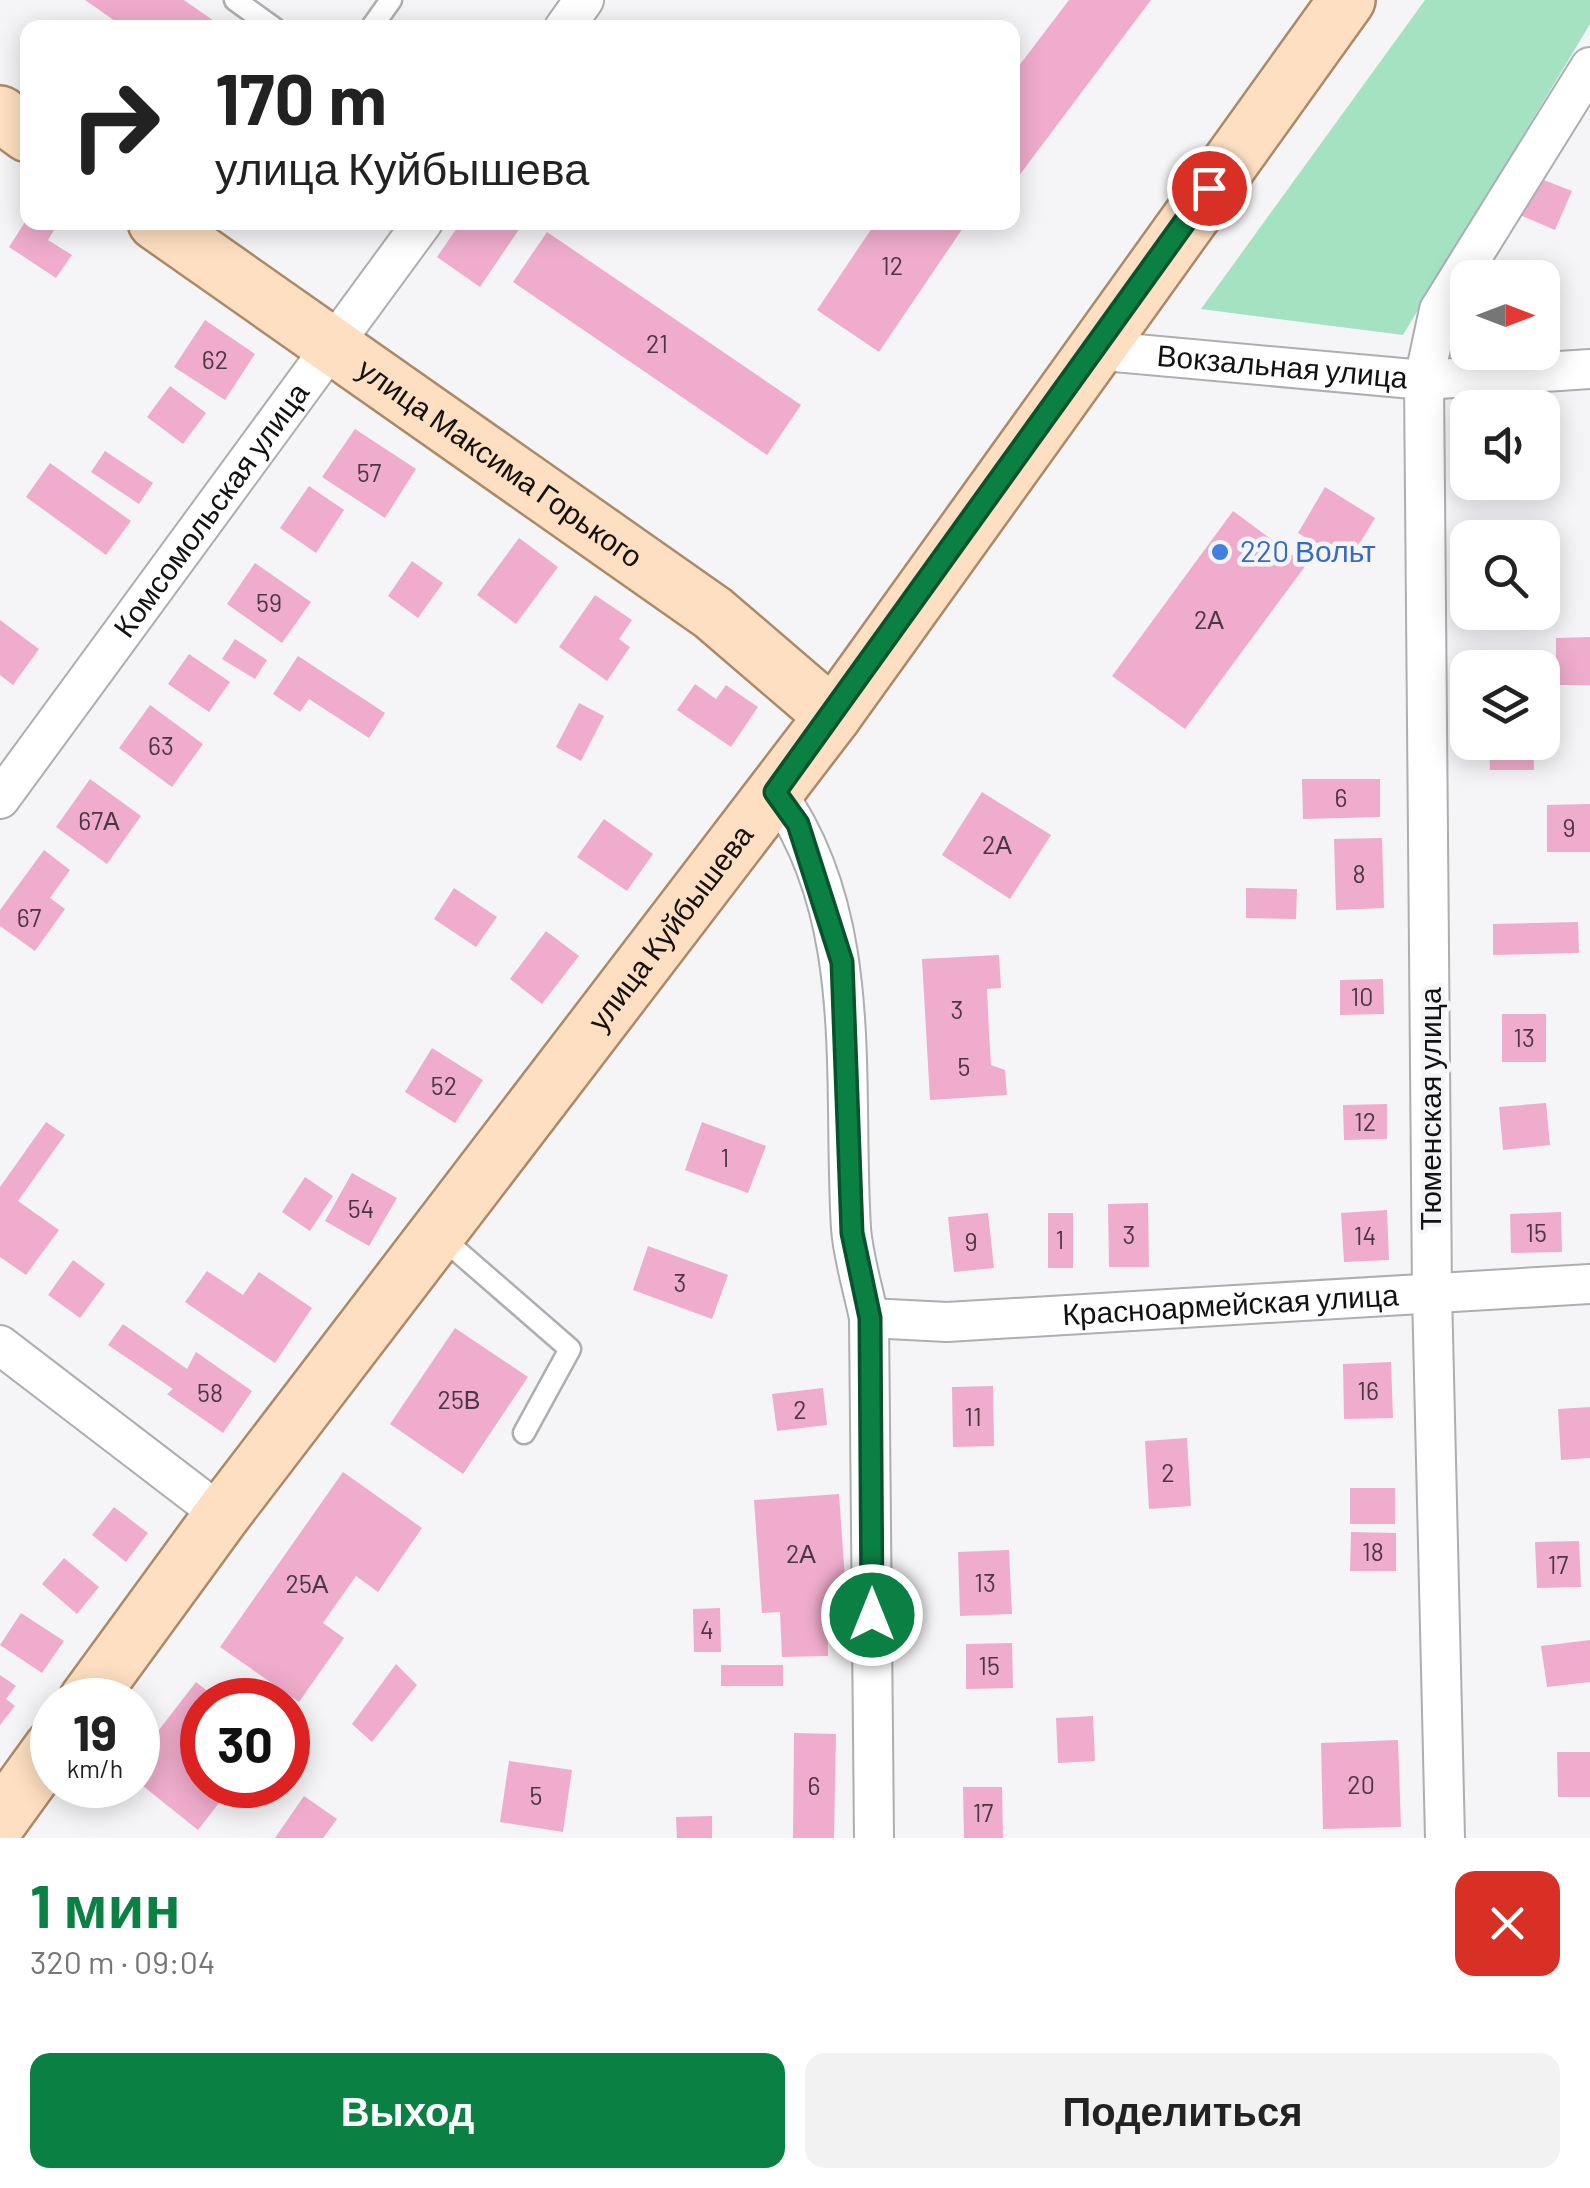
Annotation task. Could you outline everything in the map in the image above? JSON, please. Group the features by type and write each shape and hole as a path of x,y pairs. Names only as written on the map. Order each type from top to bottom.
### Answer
{"main road":[{"name":"улица Куйбышева","path":"103,1678 222,1515 833,716 1347,0"},
{"name":"улица Максима Горького","path":"167,230 713,613 833,716"},
{"path":"0,1820 30,1778"}],"street":[{"name":"Тюменская улица","path":"1445,1838 1432,1292 1424,380 1439,310 1590,67"},
{"name":"Комсомольская улица","path":"0,799 416,230"},
{"name":"Вокзальная улица","path":"1093,350 1424,380 1590,369"},
{"path":"775,792 798,824 842,962 852,1233 870,1318 874,1838"},
{"name":"Красноармейская улица","path":"870,1318 947,1322 1590,1284"},
{"path":"0,1345 222,1515"}],"lane":[{"path":"235,0 263,20"},
{"path":"438,1234 570,1349 524,1434"}],"green space":[{"path":"1425,0 1590,0 1590,24 1403,335 1201,309"}],"building":[{"path":"85,0 184,0 213,20 114,20"},
{"path":"1069,0 1151,0 1020,174 1020,64"},
{"path":"1536,177 1572,191 1555,230 1520,215"},
{"path":"20,230 54,230 48,240 72,255 56,278 9,247"},
{"path":"456,230 519,230 480,287 437,257"},
{"path":"871,230 962,230 879,352 817,310"},
{"path":"547,232 801,405 767,455 513,282"},
{"path":"205,320 255,354 225,400 174,367"},
{"path":"170,386 206,413 183,444 147,417"},
{"path":"355,429 416,469 385,518 322,477"},
{"path":"105,451 153,483 139,504 91,472"},
{"path":"50,463 131,521 106,555 26,497"},
{"path":"309,486 344,510 316,553 280,528"},
{"path":"1325,487 1375,518 1348,563 1298,533"},
{"path":"1233,511 1306,565 1185,729 1112,676"},
{"path":"519,538 558,567 516,624 477,595"},
{"path":"412,561 443,583 418,618 388,596"},
{"path":"255,563 311,602 282,643 227,604"},
{"path":"595,595 632,620 619,639 630,647 607,681 559,647"},
{"path":"0,620 39,649 13,685 0,675"},
{"path":"1590,637 1590,685 1560,685 1556,638"},
{"path":"235,639 267,660 255,679 222,659"},
{"path":"189,654 230,682 209,712 168,684"},
{"path":"298,656 385,713 369,738 309,699 300,712 273,694"},
{"path":"695,684 716,699 726,685 758,707 731,747 677,710"},
{"path":"579,703 604,716 581,761 556,747"},
{"path":"150,705 203,744 172,787 119,748"},
{"path":"1490,760 1534,760 1534,770 1490,770"},
{"path":"90,779 141,816 107,864 56,827"},
{"path":"1302,779 1380,779 1380,817 1303,819"},
{"path":"982,792 1051,835 1010,899 942,855"},
{"path":"1590,804 1590,852 1547,852 1547,805"},
{"path":"604,819 653,854 627,891 577,857"},
{"path":"1382,838 1384,908 1336,910 1334,839"},
{"path":"44,850 70,870 50,898 65,909 35,951 0,926 0,910"},
{"path":"454,888 497,917 476,947 434,919"},
{"path":"1246,888 1297,889 1296,919 1246,918"},
{"path":"1578,922 1579,953 1493,955 1493,924"},
{"path":"546,931 579,956 542,1004 510,979"},
{"path":"999,955 1001,988 987,989 989,1032 991,1065 1005,1070 1007,1095 930,1100 922,959"},
{"path":"1383,979 1384,1014 1340,1015 1340,980"},
{"path":"1502,1014 1546,1014 1546,1062 1502,1062"},
{"path":"432,1048 483,1080 455,1123 405,1092"},
{"path":"1546,1103 1550,1145 1503,1150 1499,1107"},
{"path":"1387,1104 1387,1139 1344,1140 1343,1105"},
{"path":"46,1122 65,1135 18,1201 59,1230 26,1275 0,1257 0,1187"},
{"path":"702,1122 766,1146 748,1193 685,1170"},
{"path":"352,1173 397,1198 369,1246 325,1221"},
{"path":"305,1177 333,1196 310,1231 282,1212"},
{"path":"1148,1203 1149,1267 1109,1267 1108,1204"},
{"path":"1387,1210 1389,1260 1344,1262 1341,1213"},
{"path":"1561,1212 1562,1252 1511,1253 1510,1214"},
{"path":"988,1213 994,1268 954,1272 948,1217"},
{"path":"1048,1213 1073,1213 1073,1268 1048,1268"},
{"path":"648,1246 728,1275 712,1319 633,1290"},
{"path":"73,1260 105,1284 80,1318 48,1295"},
{"path":"207,1271 243,1295 259,1272 312,1308 275,1363 185,1302"},
{"path":"123,1324 187,1369 196,1352 252,1391 223,1433 167,1394 173,1389 108,1345"},
{"path":"455,1328 528,1377 463,1474 390,1424"},
{"path":"1391,1362 1393,1418 1344,1419 1343,1364"},
{"path":"993,1386 994,1446 953,1447 952,1387"},
{"path":"823,1388 827,1425 777,1431 772,1394"},
{"path":"1590,1407 1590,1458 1561,1460 1558,1409"},
{"path":"1187,1438 1191,1506 1149,1509 1145,1441"},
{"path":"343,1472 422,1528 378,1592 356,1576 323,1623 344,1638 310,1686 310,1678 265,1678 220,1647"},
{"path":"1350,1488 1395,1488 1395,1524 1350,1524"},
{"path":"839,1494 847,1607 827,1610 828,1656 782,1657 780,1612 762,1613 754,1500"},
{"path":"114,1507 148,1533 126,1562 92,1535"},
{"path":"1351,1532 1396,1533 1396,1571 1350,1571"},
{"path":"1579,1541 1581,1587 1537,1588 1535,1542"},
{"path":"1009,1550 1012,1614 960,1616 958,1552"},
{"path":"64,1558 99,1587 77,1614 42,1584"},
{"path":"720,1608 721,1652 694,1652 693,1609"},
{"path":"21,1613 64,1641 42,1673 0,1645"},
{"path":"1590,1640 1590,1682 1547,1687 1541,1646"},
{"path":"1012,1643 1013,1688 966,1689 966,1644"},
{"path":"396,1664 417,1685 372,1742 352,1724"},
{"path":"721,1665 783,1665 783,1686 721,1686"},
{"path":"0,1675 16,1686 6,1699 15,1706 0,1725"},
{"path":"180,1703 180,1808 215,1808 198,1830 160,1800 160,1729"},
{"path":"1093,1716 1095,1761 1058,1763 1056,1718"},
{"path":"794,1733 836,1734 834,1838 793,1838"},
{"path":"1398,1740 1401,1827 1323,1829 1321,1743"},
{"path":"1557,1752 1590,1752 1590,1797 1558,1797"},
{"path":"509,1761 572,1770 563,1832 500,1822"},
{"path":"963,1787 1002,1787 1003,1838 964,1838"},
{"path":"310,1800 337,1819 323,1838 275,1838 296,1808 310,1808"},
{"path":"712,1816 712,1838 677,1838 676,1817"}],"place":[{"name":"220 Вольт","path":"1220,552"}],"route":[{"path":"872,1615 870,1318 852,1233 842,962 824,893 798,824 775,792 1209,188"}]}
